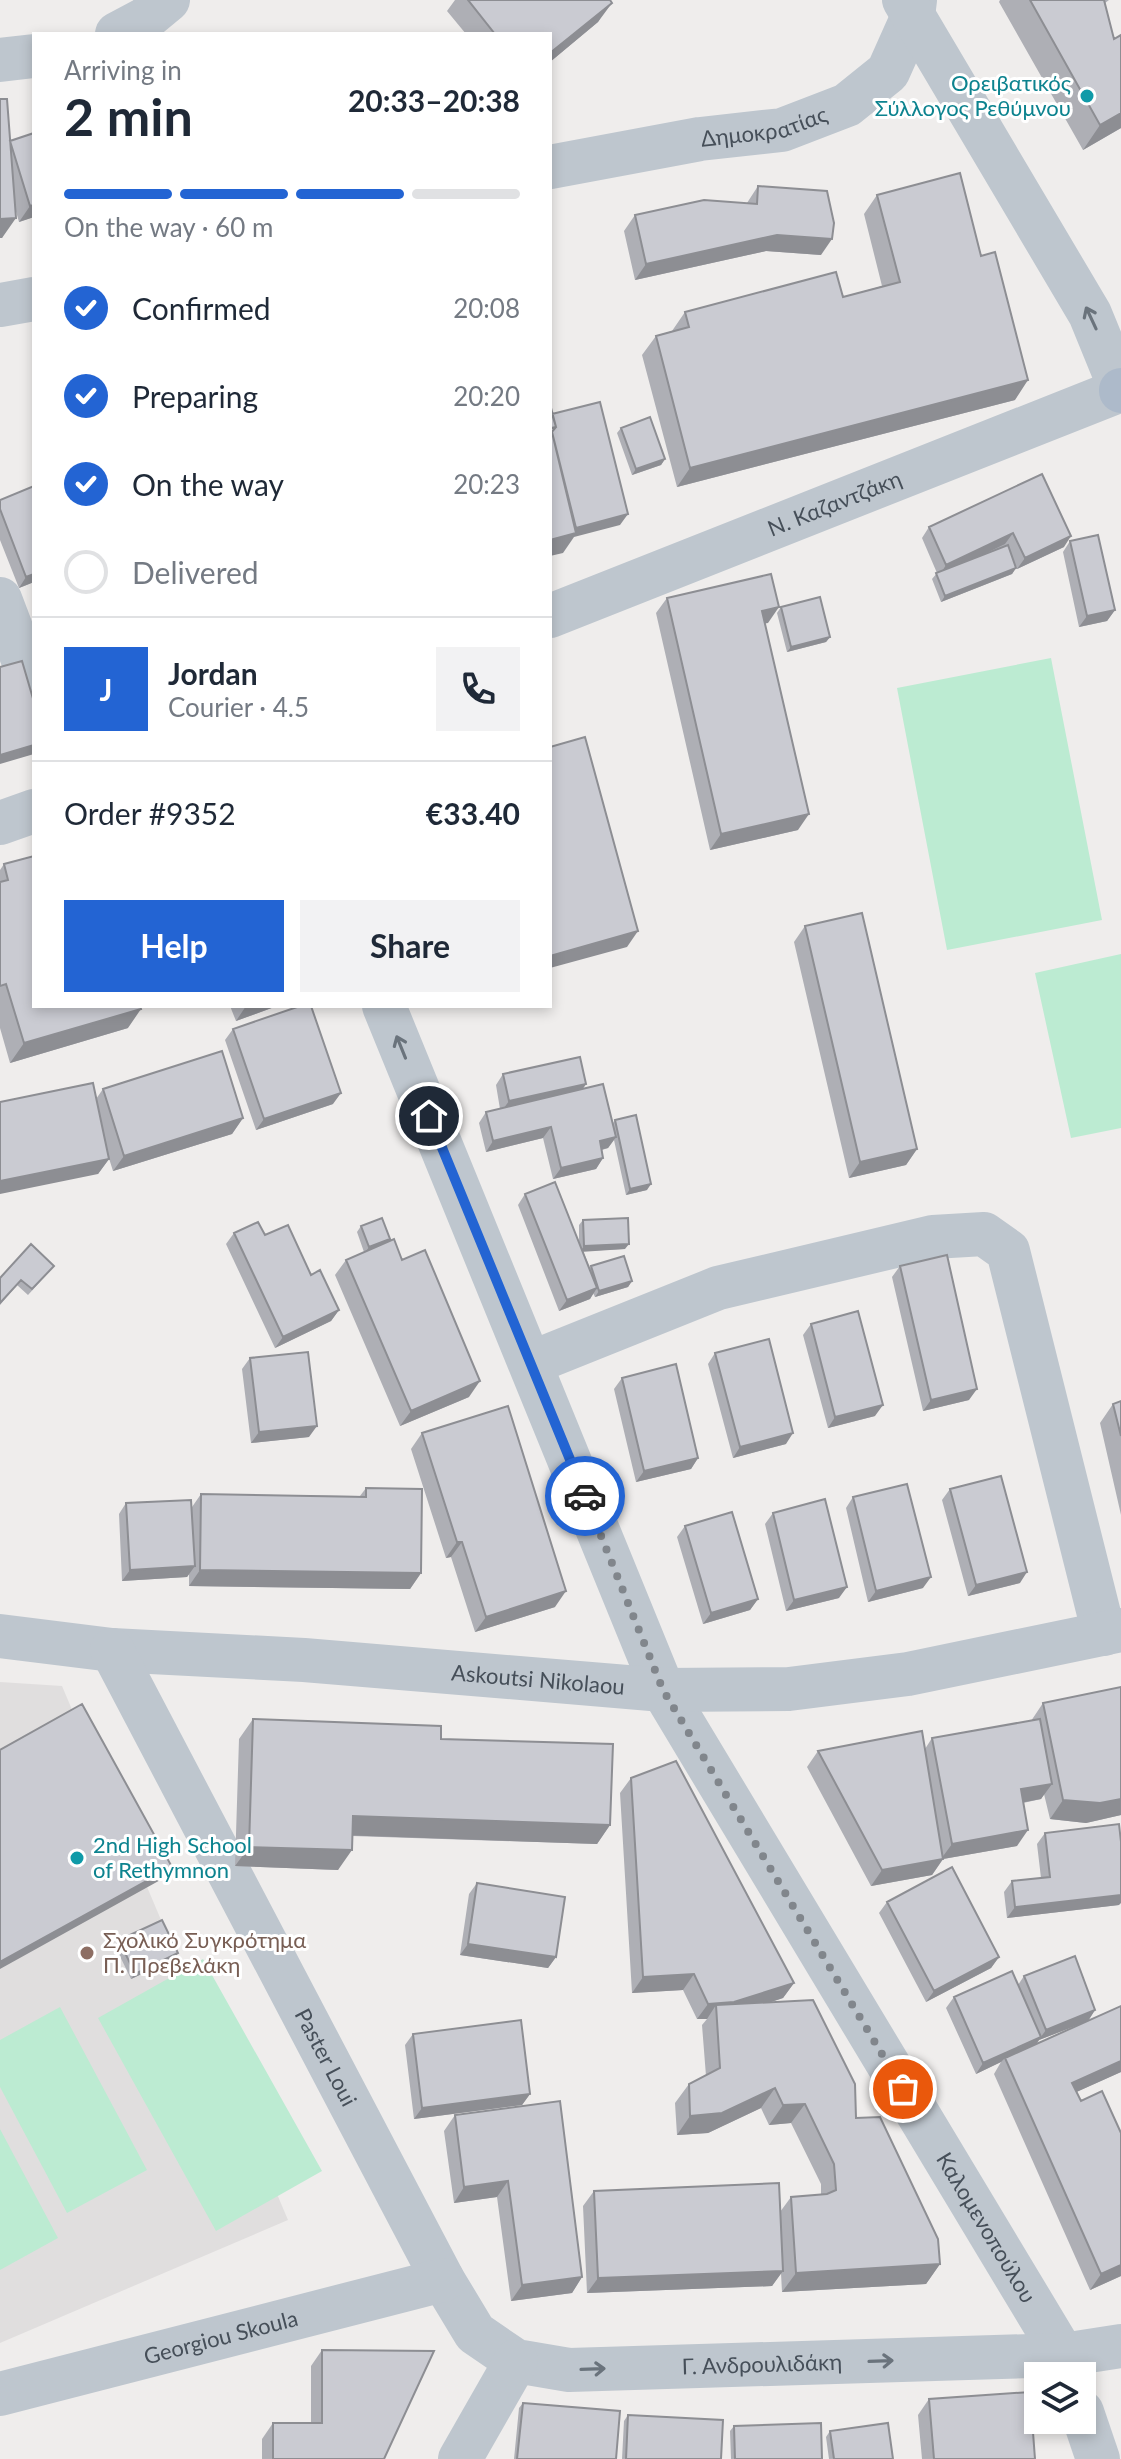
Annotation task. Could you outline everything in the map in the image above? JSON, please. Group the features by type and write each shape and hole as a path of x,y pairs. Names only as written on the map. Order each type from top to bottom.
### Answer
{"street":[{"path":"121,32 145,19 168,0"},
{"path":"911,5 1090,314 1121,390"},
{"name":"Δημοκρατίας","path":"552,167 700,139 782,130 847,105 888,72 911,5"},
{"path":"0,60 32,56"},
{"path":"0,305 32,299"},
{"name":"Ν. Καζαντζάκη","path":"552,615 1121,390"},
{"path":"0,599 32,684"},
{"path":"0,823 32,812"},
{"name":"Καλομενοπούλου","path":"385,1008 663,1690 1065,2362"},
{"path":"531,1363 718,1288 933,1237 984,1234 1008,1251 1113,1632"},
{"name":"Askoutsi Nikolaou","path":"0,1636 112,1650 304,1660 663,1690 789,1689 893,1676 1113,1632"},
{"name":"Paster Loui","path":"112,1650 443,2280 475,2333 516,2361"},
{"name":"Georgiou Skoula","path":"0,2394 443,2280"},
{"name":"Γ. Ανδρουλιδάκη","path":"1078,2362 1121,2346"},
{"path":"460,2459 516,2361"},
{"name":"Γ. Ανδρουλιδάκη","path":"516,2361 569,2370 1024,2366"},
{"path":"1089,2434 1098,2459"}],"shaded area":[{"name":"Σχολικό Συγκρότημα Π. Πρεβελάκη","path":"0,1682 62,1686 288,2220 0,2343"}],"green space":[{"path":"1051,658 1102,920 947,950 897,688"},
{"path":"1121,954 1121,1128 1071,1138 1035,973"},
{"path":"203,1959 322,2171 216,2231 98,2018"},
{"path":"60,2007 147,2170 67,2213 0,2087 0,2040"},
{"path":"0,2129 58,2238 0,2270"}],"building":[{"path":"468,0 610,0 612,3 552,51 552,32 493,32"},
{"path":"1030,0 1104,0 1114,39 1121,35 1121,113 1100,125"},
{"path":"0,99 7,99 16,218 0,219"},
{"path":"32,134 32,206 30,206 10,141"},
{"path":"960,173 981,256 995,252 1028,380 690,468 656,336 689,327 685,312 836,272 843,297 900,282 877,195"},
{"path":"758,186 827,191 834,223 832,239 777,235 646,264 635,215 704,200 757,204"},
{"path":"600,402 628,514 576,528 552,432 556,427 552,414"},
{"path":"650,417 665,459 636,469 621,428"},
{"path":"552,432 576,533 552,539"},
{"path":"1042,474 1071,536 1025,558 1013,533 946,565 929,527"},
{"path":"32,487 32,575 26,577 0,509 0,500"},
{"path":"1098,535 1115,610 1087,616 1070,541"},
{"path":"1008,545 1016,568 945,596 936,573"},
{"path":"771,574 779,607 762,611 809,814 721,834 667,598"},
{"path":"820,597 830,637 791,647 781,607"},
{"path":"22,661 32,695 32,746 0,755 0,667"},
{"path":"585,737 638,931 552,955 552,746"},
{"path":"32,857 32,1008 141,1009 24,1043 6,984 0,986 0,882 8,880 4,864"},
{"path":"862,913 917,1149 860,1162 805,926"},
{"path":"294,1008 312,1008 341,1093 264,1119 233,1029"},
{"path":"222,1051 243,1118 124,1156 103,1089"},
{"path":"580,1057 586,1084 509,1101 503,1074"},
{"path":"93,1083 109,1159 0,1181 0,1102"},
{"path":"603,1084 616,1137 600,1141 603,1158 561,1168 551,1127 493,1141 486,1112"},
{"path":"636,1115 651,1184 630,1189 615,1120"},
{"path":"555,1182 597,1288 567,1300 525,1194"},
{"path":"382,1218 390,1239 369,1247 361,1226"},
{"path":"628,1218 629,1244 584,1246 583,1220"},
{"path":"258,1222 265,1235 288,1225 311,1275 320,1270 339,1310 283,1337 234,1233"},
{"path":"394,1239 402,1260 425,1250 480,1381 411,1411 346,1260"},
{"path":"31,1244 54,1266 32,1289 21,1280 0,1303 0,1278"},
{"path":"947,1255 977,1389 931,1400 900,1266"},
{"path":"624,1256 632,1281 599,1291 591,1266"},
{"path":"858,1311 883,1405 835,1417 811,1324"},
{"path":"769,1339 793,1433 740,1447 715,1353"},
{"path":"308,1352 317,1426 259,1432 250,1358"},
{"path":"676,1364 698,1458 644,1471 622,1378"},
{"path":"1121,1401 1121,1436 1113,1404"},
{"path":"508,1406 566,1591 486,1617 462,1542 457,1542 422,1433"},
{"path":"1001,1476 1027,1572 976,1585 950,1489"},
{"path":"907,1484 931,1577 876,1591 853,1497"},
{"path":"366,1488 422,1489 421,1573 200,1570 201,1494 366,1497"},
{"path":"825,1499 847,1587 794,1600 773,1513"},
{"path":"191,1500 195,1566 130,1570 126,1503"},
{"path":"732,1512 758,1599 711,1613 685,1526"},
{"path":"1121,1687 1121,1799 1100,1803 1063,1800 1043,1703"},
{"name":"2nd High School of Rethymnon","path":"82,1704 172,1867 0,1962 0,1750"},
{"path":"253,1719 441,1726 441,1739 613,1744 610,1825 353,1816 352,1850 249,1847"},
{"path":"1040,1719 1052,1784 1021,1789 1028,1830 952,1844 932,1738"},
{"path":"922,1731 943,1859 882,1870 818,1751"},
{"path":"676,1761 794,1983 734,2002 708,2004 694,1974 643,1977 631,1778"},
{"path":"1119,1824 1121,1895 1015,1907 1012,1881 1050,1877 1045,1833"},
{"path":"952,1867 999,1957 934,1991 887,1902"},
{"path":"477,1883 565,1897 556,1957 468,1944"},
{"path":"162,1920 178,1953 135,1974 119,1940"},
{"path":"1075,1956 1095,2010 1046,2030 1024,1976"},
{"path":"1012,1971 1041,2037 983,2063 954,1997"},
{"path":"813,2000 855,2084 856,2118 880,2117 938,2239 940,2264 796,2273 791,2197 827,2194 836,2190 834,2164 805,2104 783,2105 775,2088 722,2113 690,2116 689,2084 720,2068 716,2005"},
{"path":"1121,2006 1121,2061 1072,2083 1081,2101 1102,2091 1121,2133 1121,2265 1101,2274 1005,2058"},
{"path":"521,2020 530,2094 422,2108 413,2034"},
{"path":"560,2101 582,2277 522,2285 508,2181 464,2187 455,2115"},
{"path":"779,2183 783,2271 598,2278 594,2191"},
{"path":"322,2350 434,2351 384,2459 273,2459 273,2423 322,2423"},
{"path":"1024,2392 1024,2434 1033,2434 1035,2459 934,2459 929,2399"},
{"path":"523,2403 620,2411 616,2459 517,2459"},
{"path":"628,2415 723,2420 721,2459 626,2459"},
{"path":"821,2423 822,2459 735,2459 734,2426"},
{"path":"888,2423 893,2459 834,2459 830,2431"}],"way so far":[{"path":"585,1496 663,1690 903,2089"}],"place":[{"name":"Ορειβατικός Σύλλογος Ρεθύμνου","path":"1087,96"},
{"name":"2nd High School of Rethymnon","path":"77,1858"},
{"name":"Σχολικό Συγκρότημα Π. Πρεβελάκη","path":"87,1953"}],"route":[{"path":"429,1116 585,1496"}]}
